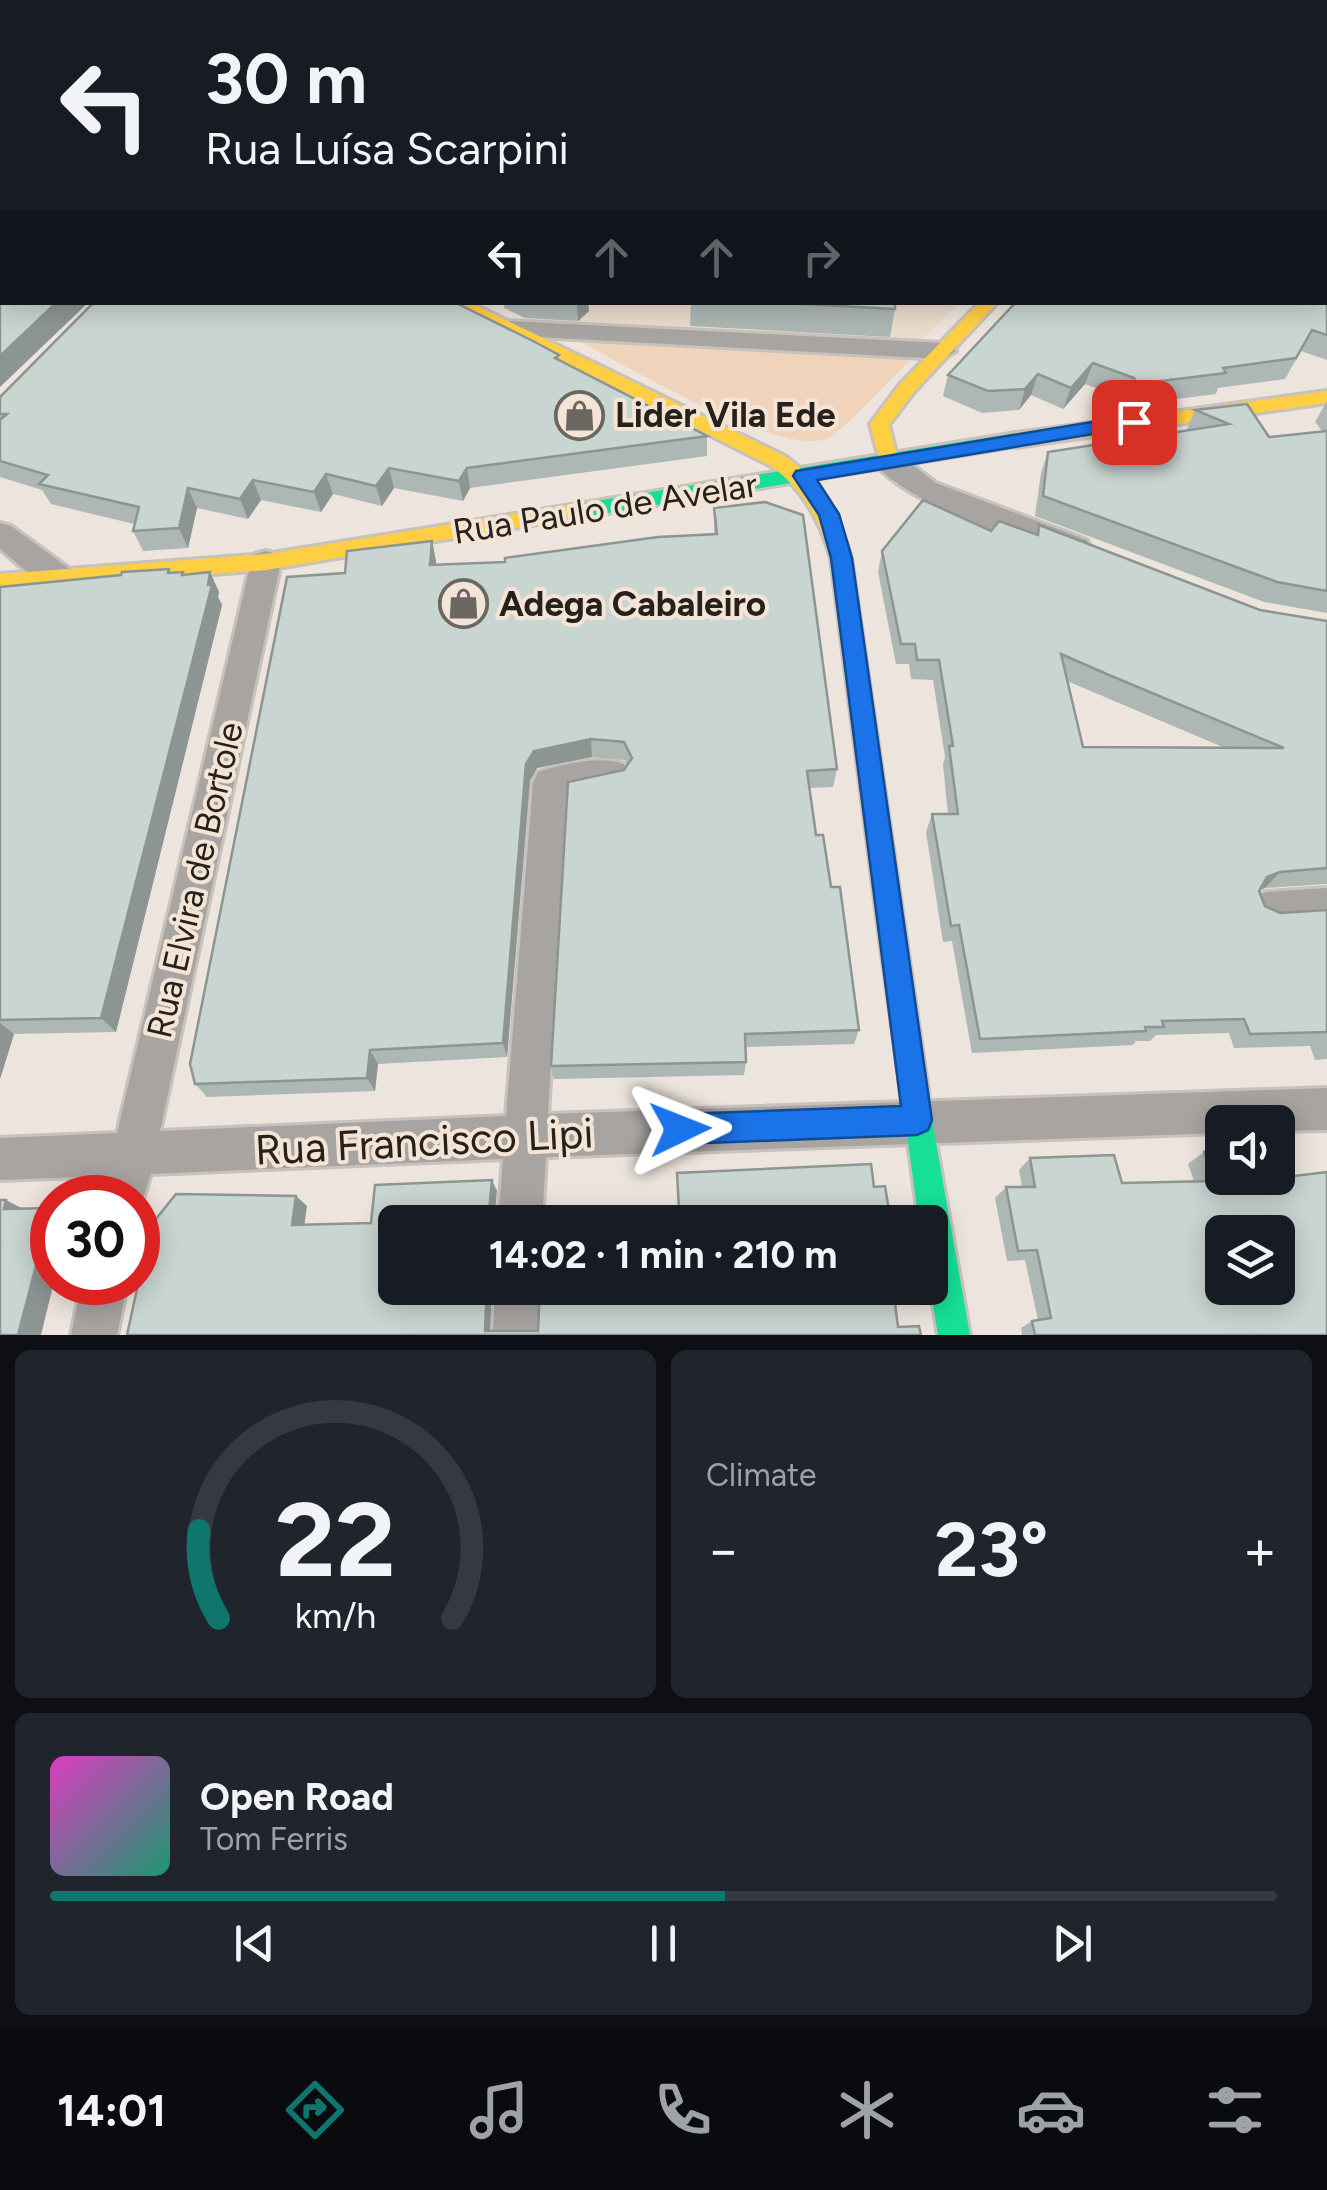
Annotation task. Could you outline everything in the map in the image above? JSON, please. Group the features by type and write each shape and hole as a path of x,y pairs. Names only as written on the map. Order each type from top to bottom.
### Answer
{"street":[{"path":"460,305 803,476 829,514 841,558 917,1120 954,1335"},
{"path":"987,305 907,388 880,424 888,461 926,490 1112,561"},
{"path":"507,329 943,351"},
{"name":"Rua Paulo de Avelar","path":"0,582 266,562 1134,422 1327,397"},
{"path":"0,534 60,578"},
{"name":"Rua Elvira de Bortole","path":"129,1175 266,562"},
{"path":"521,1205 550,784 612,774"},
{"path":"1266,909 1327,905"},
{"name":"Rua Francisco Lipi","path":"0,1159 917,1120 1327,1109"},
{"path":"94,1335 101,1305"},
{"path":"516,1335 517,1305"}],"shaded area":[{"path":"510,305 957,305 917,345 556,326"},
{"path":"571,337 916,354 834,434 826,439 802,441 736,421"}],"building":[{"path":"0,305 54,305 0,356"},
{"path":"91,305 460,305 707,436 467,468 459,481 389,468 376,486 326,474 314,492 253,480 240,499 188,488 179,528 133,531 139,507 39,484 48,475 0,461 0,420 7,414 0,414 0,397"},
{"path":"821,305 895,305 895,309"},
{"path":"1013,305 1327,305 1327,335 1312,330 1296,358 1223,368 1226,373 1137,384 1134,378 1093,363 1071,388 1038,374 1025,389 988,391 948,375"},
{"path":"1247,404 1269,437 1327,431 1327,591 1277,582 1043,496 1048,452 1229,424 1195,410"},
{"path":"923,500 991,531 999,521 1038,535 1039,525 1260,610 1327,621 1327,868 1280,872 1267,877 1259,891 1265,906 1280,913 1327,910 1327,1032 1250,1034 1244,1019 1162,1021 1164,1027 1145,1027 1146,1031 980,1039 959,925 951,926 932,814 958,814 949,746 953,746 939,660 917,660 915,644 901,644 882,551","holes":["1061,654 1284,748 1083,747"]},
{"path":"765,502 803,515 837,769 807,771 816,835 823,835 831,887 840,887 859,1030 745,1034 746,1062 551,1066 568,782 624,770 632,758 624,742 591,739 534,751 526,764 503,1043 370,1050 367,1078 195,1084 190,1064 287,577 345,573 347,551 432,541 430,565 505,562 505,558 658,537 717,534 714,508"},
{"path":"169,569 168,573 183,572 182,575 210,572 208,585 212,585 101,1018 0,1020 0,587"},
{"path":"1114,1155 1122,1183 1205,1181 1205,1195 1295,1195 1295,1176 1327,1172 1327,1335 1035,1335 1032,1321 1051,1318 1037,1250 1018,1251 1006,1187 1035,1187 1030,1158"},
{"path":"871,1164 874,1187 885,1186 888,1205 679,1205 677,1173"},
{"path":"492,1180 490,1205 378,1205 378,1305 486,1305 485,1331 538,1331 539,1305 895,1305 898,1327 919,1326 921,1335 127,1335 134,1305 160,1305 160,1214 176,1194 296,1196 292,1225 371,1223 375,1185"},
{"path":"0,1200 6,1200 4,1209 30,1208 30,1289 18,1335 0,1335"}],"traffic: fast":[{"path":"571,512 1016,440"},
{"path":"892,932 917,1120 954,1335"}],"traffic: slow":[{"path":"460,305 778,461 811,491 826,515 841,558 892,932"},
{"path":"888,461 879,424 907,388 987,305"},
{"path":"1016,440 1327,397"},
{"path":"0,582 266,562 571,512"}],"place":[{"name":"Lider Vila Ede","path":"580,415"},
{"name":"Adega Cabaleiro","path":"464,604"}],"route":[{"path":"680,1129 917,1120 841,558 829,514 803,476 1134,422"}]}
